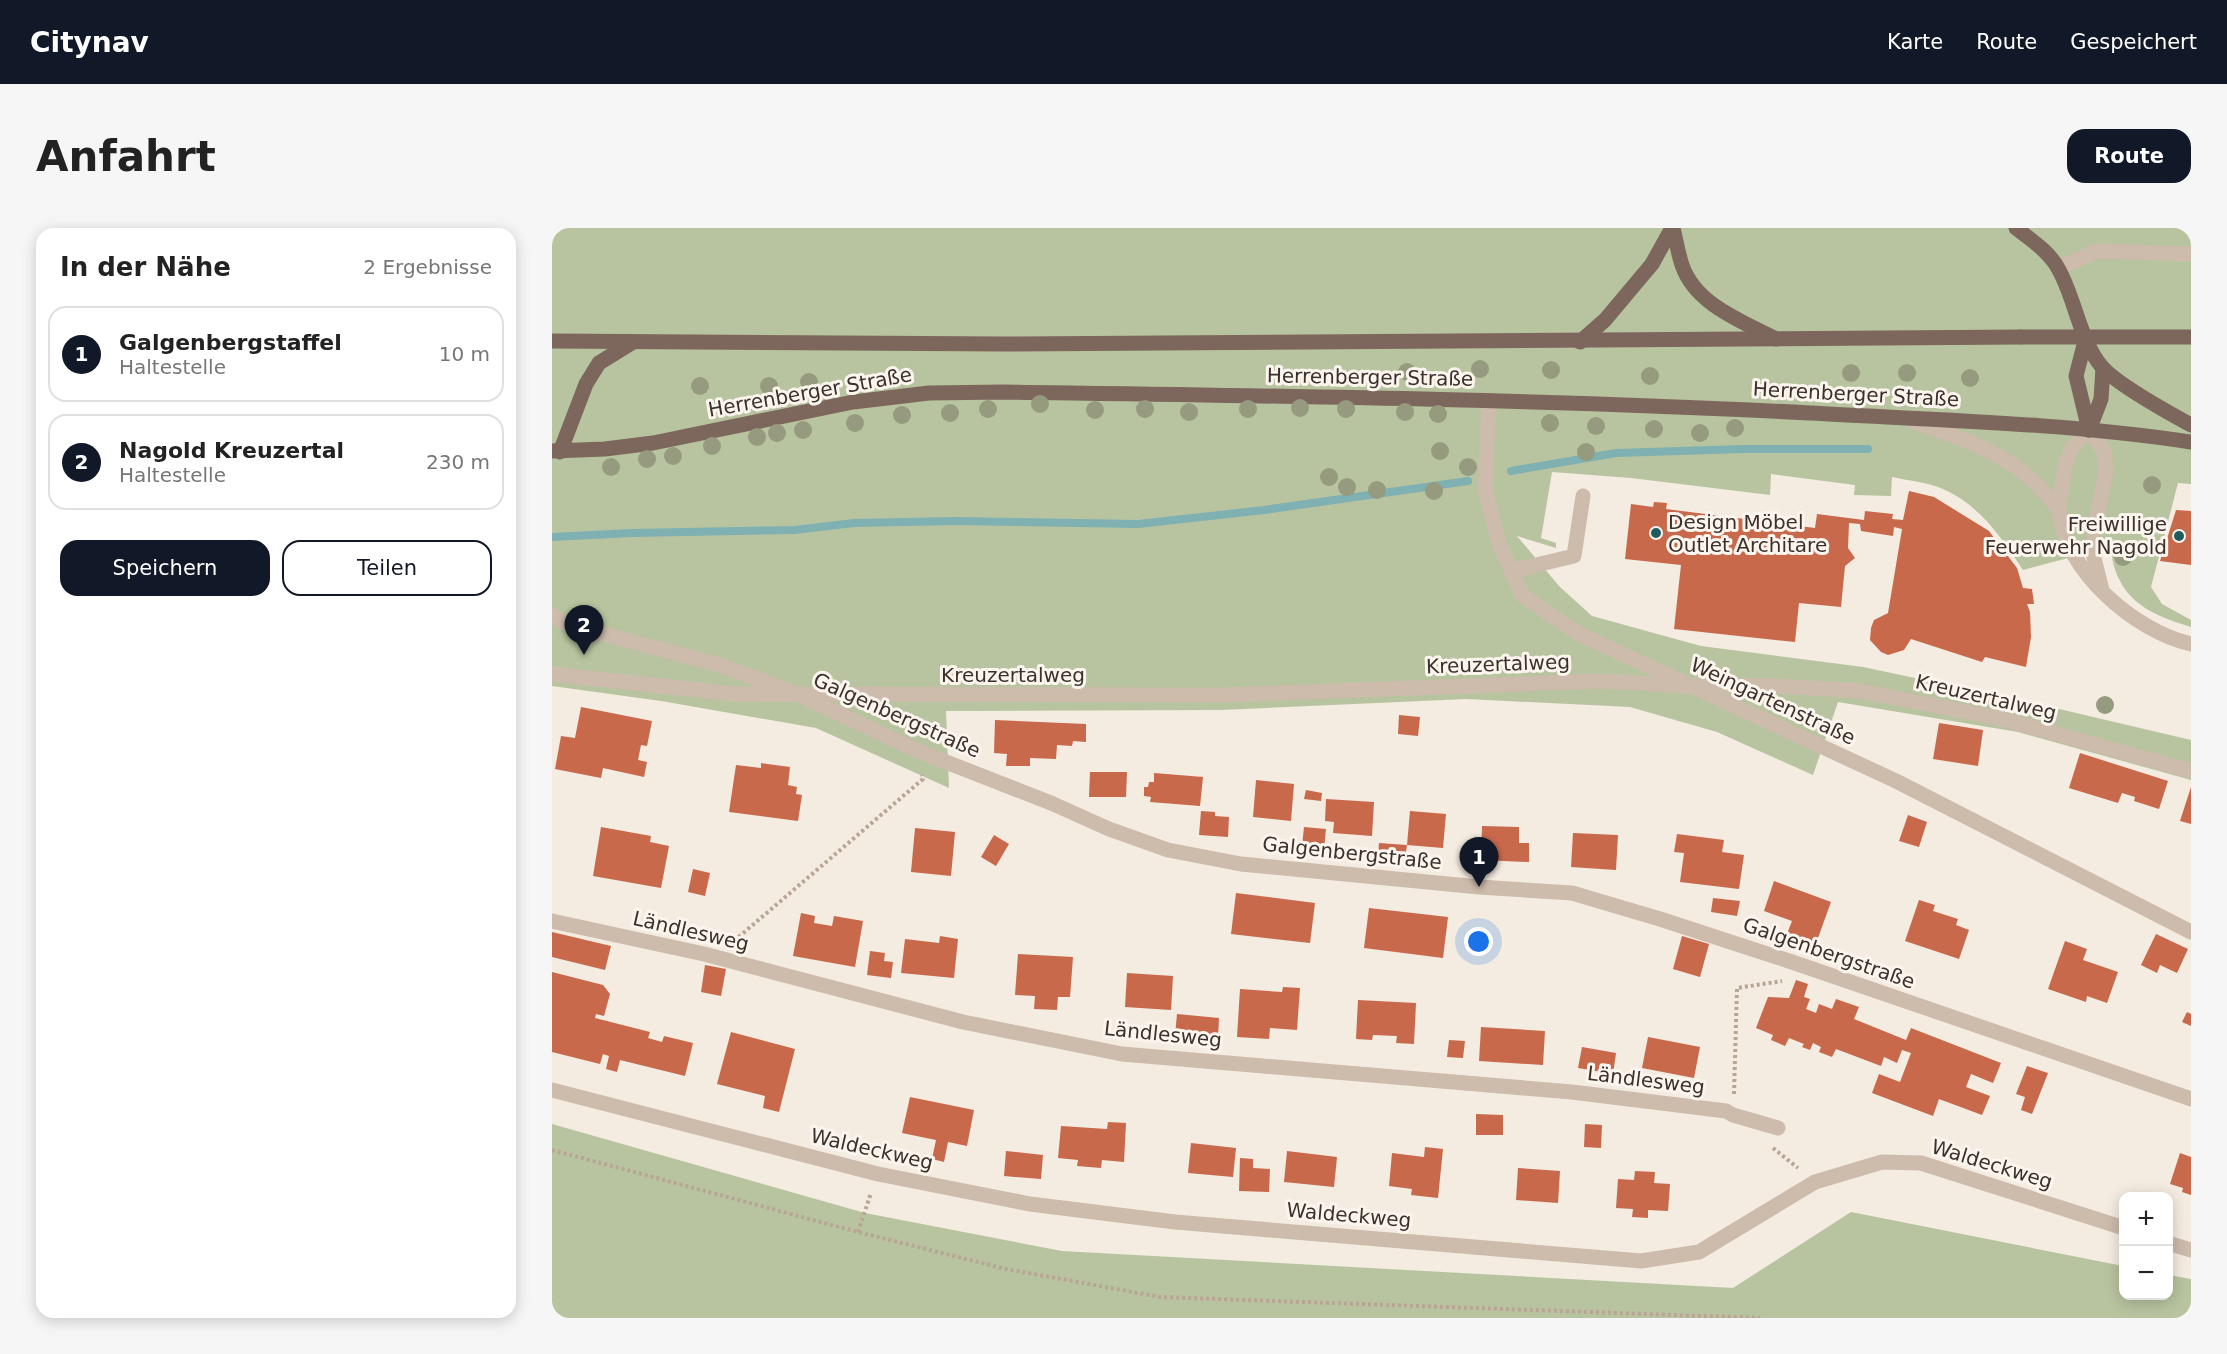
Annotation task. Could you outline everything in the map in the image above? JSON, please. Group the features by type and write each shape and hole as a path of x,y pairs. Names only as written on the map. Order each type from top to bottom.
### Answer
{"main road":[{"path":"1672,228 1682,266 1695,289 1725,313 1778,340"},
{"path":"1580,342 1605,320 1652,264 1672,228"},
{"path":"2016,228 2043,250 2058,268 2075,304 2085,341 2103,368 2130,388 2191,425"},
{"name":"Herrenberger Straße","path":"552,341 1014,344 2191,337"},
{"path":"2085,341 2076,376 2089,430"},
{"path":"555,454 586,384 598,363 633,342"},
{"path":"2089,430 2101,399 2103,368"},
{"name":"Herrenberger Straße","path":"555,454 653,443 853,402 929,393 1004,392 1489,400 1691,407 2089,430 2191,442"}],"street":[{"path":"2058,268 2097,251 2191,254"},
{"name":"Weingartenstraße","path":"1489,400 1485,490 1500,546 1523,596 1579,634 1896,781 2191,932"},
{"path":"1904,418 1990,452 2030,478 2059,509"},
{"path":"2102,590 2093,554 2106,471 2104,452 2089,430 2073,448 2063,472 2059,509 2067,541 2082,568 2102,590 2124,611 2151,629 2191,644"},
{"path":"1511,571 1574,556 1583,496"},
{"name":"Galgenbergstraße","path":"552,615 566,624 720,664 796,694 918,751 1051,803 1109,829 1168,850 1241,864 1479,887 1572,893 1792,962 2191,1099"},
{"name":"Galgenbergstraße","path":"552,674 735,694 796,694"},
{"name":"Kreuzertalweg","path":"796,694 1220,695 1599,681 1689,686 1777,686 1860,691 1998,718 2191,771"},
{"name":"Ländlesweg","path":"552,921 715,957 963,1022 1122,1054 1572,1092 1726,1111 1778,1128"},
{"name":"Waldeckweg","path":"552,1090 878,1174 1030,1204 1175,1222 1641,1262 1699,1252 1815,1182 1882,1162 1921,1163 2119,1226"},
{"path":"2173,1244 2191,1250"}],"path":[{"path":"715,957 923,779 918,751"},
{"path":"1733,1115 1737,988 1786,981 1792,962"},
{"path":"552,1150 1006,1269 1160,1297 1760,1318"},
{"path":"858,1232 878,1174"}],"green space":[{"path":"552,228 2191,228 2191,484 2178,483 2151,587 2162,604 2191,620 2191,627 2159,616 2140,605 2125,589 2117,575 2110,547 2023,570 1997,533 1977,511 1965,502 1938,487 1892,477 1891,496 1854,495 1855,485 1771,474 1770,495 1631,478 1552,472 1541,538 1556,543 1556,548 1517,536 1559,586 1592,616 1701,646 1863,667 2038,704 2191,740 2191,780 2018,732 1838,702 1813,775 1717,732 1630,707 1466,699 1221,710 946,711 949,788 816,728 661,701 552,686"},
{"path":"552,1124 865,1213 1062,1251 1733,1288 1851,1212 2119,1265 2119,1300 2173,1300 2173,1276 2191,1279 2191,1318 552,1318"}],"building":[{"path":"1909,491 1934,497 1989,531 2017,568 2023,588 2032,589 2034,604 2027,604 2030,612 2031,637 2026,667 1985,657 1982,662 1911,639 1904,650 1888,655 1881,652 1870,640 1874,620 1888,613 1902,529 1894,527 1893,536 1861,531 1860,524 1849,523 1848,548 1855,558 1845,566 1841,607 1799,603 1795,642 1674,629 1681,565 1625,559 1631,504 1653,507 1654,502 1667,503 1666,509 1815,528 1817,514 1864,520 1865,511 1893,514 1892,519 1903,520"},
{"name":"Freiwillige Feuerwehr Nagold","path":"2176,510 2191,511 2191,565 2160,561"},
{"path":"581,707 652,721 647,746 641,745 638,760 647,762 644,777 603,768 601,778 555,769 561,736 575,738"},
{"path":"1399,715 1420,717 1418,736 1398,734"},
{"path":"995,720 1086,724 1086,742 1073,741 1072,746 1057,745 1056,759 1030,758 1030,766 1006,766 1007,754 994,753"},
{"path":"1939,723 1983,730 1978,766 1933,759"},
{"path":"2080,753 2168,781 2159,809 2134,801 2135,797 2122,793 2118,803 2069,788"},
{"path":"761,763 790,767 788,785 797,787 796,794 802,795 798,821 729,812 736,765 761,768"},
{"path":"1090,772 1127,772 1126,797 1089,797"},
{"path":"1154,773 1203,777 1200,806 1150,802 1151,797 1144,796 1144,787 1148,787 1149,782 1154,782"},
{"path":"1256,780 1294,784 1291,821 1253,817"},
{"path":"2191,787 2191,824 2180,821"},
{"path":"1306,790 1322,793 1321,801 1304,799"},
{"path":"1326,799 1374,802 1372,836 1333,833 1334,822 1325,821"},
{"path":"1201,811 1215,812 1215,816 1229,817 1228,837 1199,835"},
{"path":"1410,811 1446,814 1443,848 1407,845"},
{"path":"1908,815 1927,822 1919,847 1899,841"},
{"path":"1482,826 1519,827 1519,843 1529,843 1529,862 1481,860"},
{"path":"601,827 651,836 650,842 669,846 661,888 593,876"},
{"path":"1304,827 1326,829 1324,849 1302,846"},
{"path":"915,828 955,832 951,876 911,872"},
{"path":"1573,833 1618,835 1616,870 1571,867"},
{"path":"1677,834 1724,840 1722,852 1744,855 1739,889 1680,882 1684,853 1674,852"},
{"path":"994,835 1009,844 996,866 981,857"},
{"path":"1379,843 1407,845 1405,858 1378,856"},
{"path":"693,869 710,873 705,896 688,892"},
{"path":"1774,881 1831,902 1814,949 1785,939 1792,921 1764,911"},
{"path":"1236,893 1315,903 1310,943 1231,934"},
{"path":"1713,898 1740,901 1737,916 1711,912"},
{"path":"1919,900 1935,905 1933,911 1958,919 1956,925 1969,930 1959,959 1905,941"},
{"path":"1369,908 1448,917 1443,958 1364,948"},
{"path":"801,913 815,916 814,923 832,926 834,916 863,921 855,967 793,956"},
{"path":"552,932 611,946 605,970 552,957"},
{"path":"2156,934 2188,949 2177,973 2160,965 2157,973 2141,965"},
{"path":"940,936 958,939 954,978 901,973 905,939 939,943"},
{"path":"1682,936 1709,944 1700,977 1673,969"},
{"path":"2065,941 2087,949 2083,960 2118,972 2107,1003 2087,996 2086,1002 2048,989"},
{"path":"870,951 885,953 884,961 893,962 891,978 867,975"},
{"path":"1018,954 1073,957 1070,997 1058,997 1057,1010 1034,1009 1035,996 1015,995"},
{"path":"705,965 726,969 721,996 701,992"},
{"path":"552,972 603,985 610,994 604,1016 596,1014 595,1018 650,1032 648,1038 662,1042 664,1036 693,1043 685,1076 620,1060 617,1072 606,1069 609,1056 603,1054 600,1064 552,1052"},
{"path":"1127,973 1173,976 1171,1010 1125,1007"},
{"path":"1796,980 1808,984 1804,997 1810,999 1806,1009 1816,1013 1819,1004 1832,1009 1836,999 1859,1007 1854,1019 1906,1040 1911,1028 2001,1063 1993,1083 1971,1074 1966,1087 1990,1096 1982,1115 1939,1099 1933,1116 1872,1093 1879,1074 1900,1082 1911,1053 1902,1050 1897,1063 1884,1057 1881,1066 1836,1049 1832,1057 1819,1052 1821,1047 1813,1043 1810,1050 1802,1047 1804,1044 1789,1038 1785,1046 1771,1040 1773,1035 1756,1028 1768,997 1789,998"},
{"path":"1283,987 1300,988 1297,1030 1270,1028 1269,1039 1237,1037 1240,989 1282,992"},
{"path":"1358,1000 1416,1003 1414,1044 1396,1043 1397,1036 1373,1035 1372,1040 1356,1039"},
{"path":"2187,1012 2191,1014 2191,1026 2182,1022"},
{"path":"1177,1014 1219,1018 1218,1038 1175,1035"},
{"path":"1481,1027 1545,1031 1543,1065 1479,1061"},
{"path":"731,1032 795,1049 779,1112 763,1108 765,1096 717,1084"},
{"path":"1648,1037 1700,1047 1694,1078 1642,1068"},
{"path":"1449,1040 1465,1041 1463,1058 1447,1057"},
{"path":"1582,1047 1616,1053 1613,1074 1578,1068"},
{"path":"2027,1066 2048,1073 2032,1114 2021,1110 2025,1097 2016,1094"},
{"path":"910,1097 974,1110 967,1146 948,1142 944,1162 932,1159 936,1140 902,1133"},
{"path":"1476,1114 1503,1115 1503,1135 1476,1135"},
{"path":"1108,1122 1126,1123 1124,1162 1102,1160 1101,1168 1077,1166 1078,1160 1058,1158 1061,1126 1107,1129"},
{"path":"1585,1124 1602,1125 1601,1148 1584,1147"},
{"path":"1191,1143 1236,1148 1233,1177 1188,1173"},
{"path":"1425,1147 1443,1149 1438,1198 1411,1195 1412,1189 1389,1186 1392,1153 1424,1157"},
{"path":"1006,1151 1043,1155 1041,1179 1004,1176"},
{"path":"1287,1151 1337,1157 1334,1187 1284,1182"},
{"path":"2180,1153 2191,1157 2191,1195 2182,1192 2183,1188 2170,1184"},
{"path":"1240,1158 1253,1159 1253,1168 1270,1169 1269,1192 1239,1191"},
{"path":"1518,1168 1560,1171 1558,1203 1516,1200"},
{"path":"1635,1171 1655,1172 1654,1183 1670,1184 1668,1211 1648,1210 1648,1218 1632,1217 1633,1209 1616,1208 1618,1179 1634,1180"}],"waterway":[{"path":"1511,471 1616,453 1743,449 1868,449"},
{"path":"552,537 795,530 854,523 955,521 1138,524 1264,510 1468,481"}],"place":[{"name":"Design Möbel Outlet Architare","path":"1656,533"},
{"name":"Freiwillige Feuerwehr Nagold","path":"2179,536"},
{"name":"Nagold Kreuzertal","path":"584,655"},
{"name":"Galgenbergstaffel","path":"1479,887"}]}
